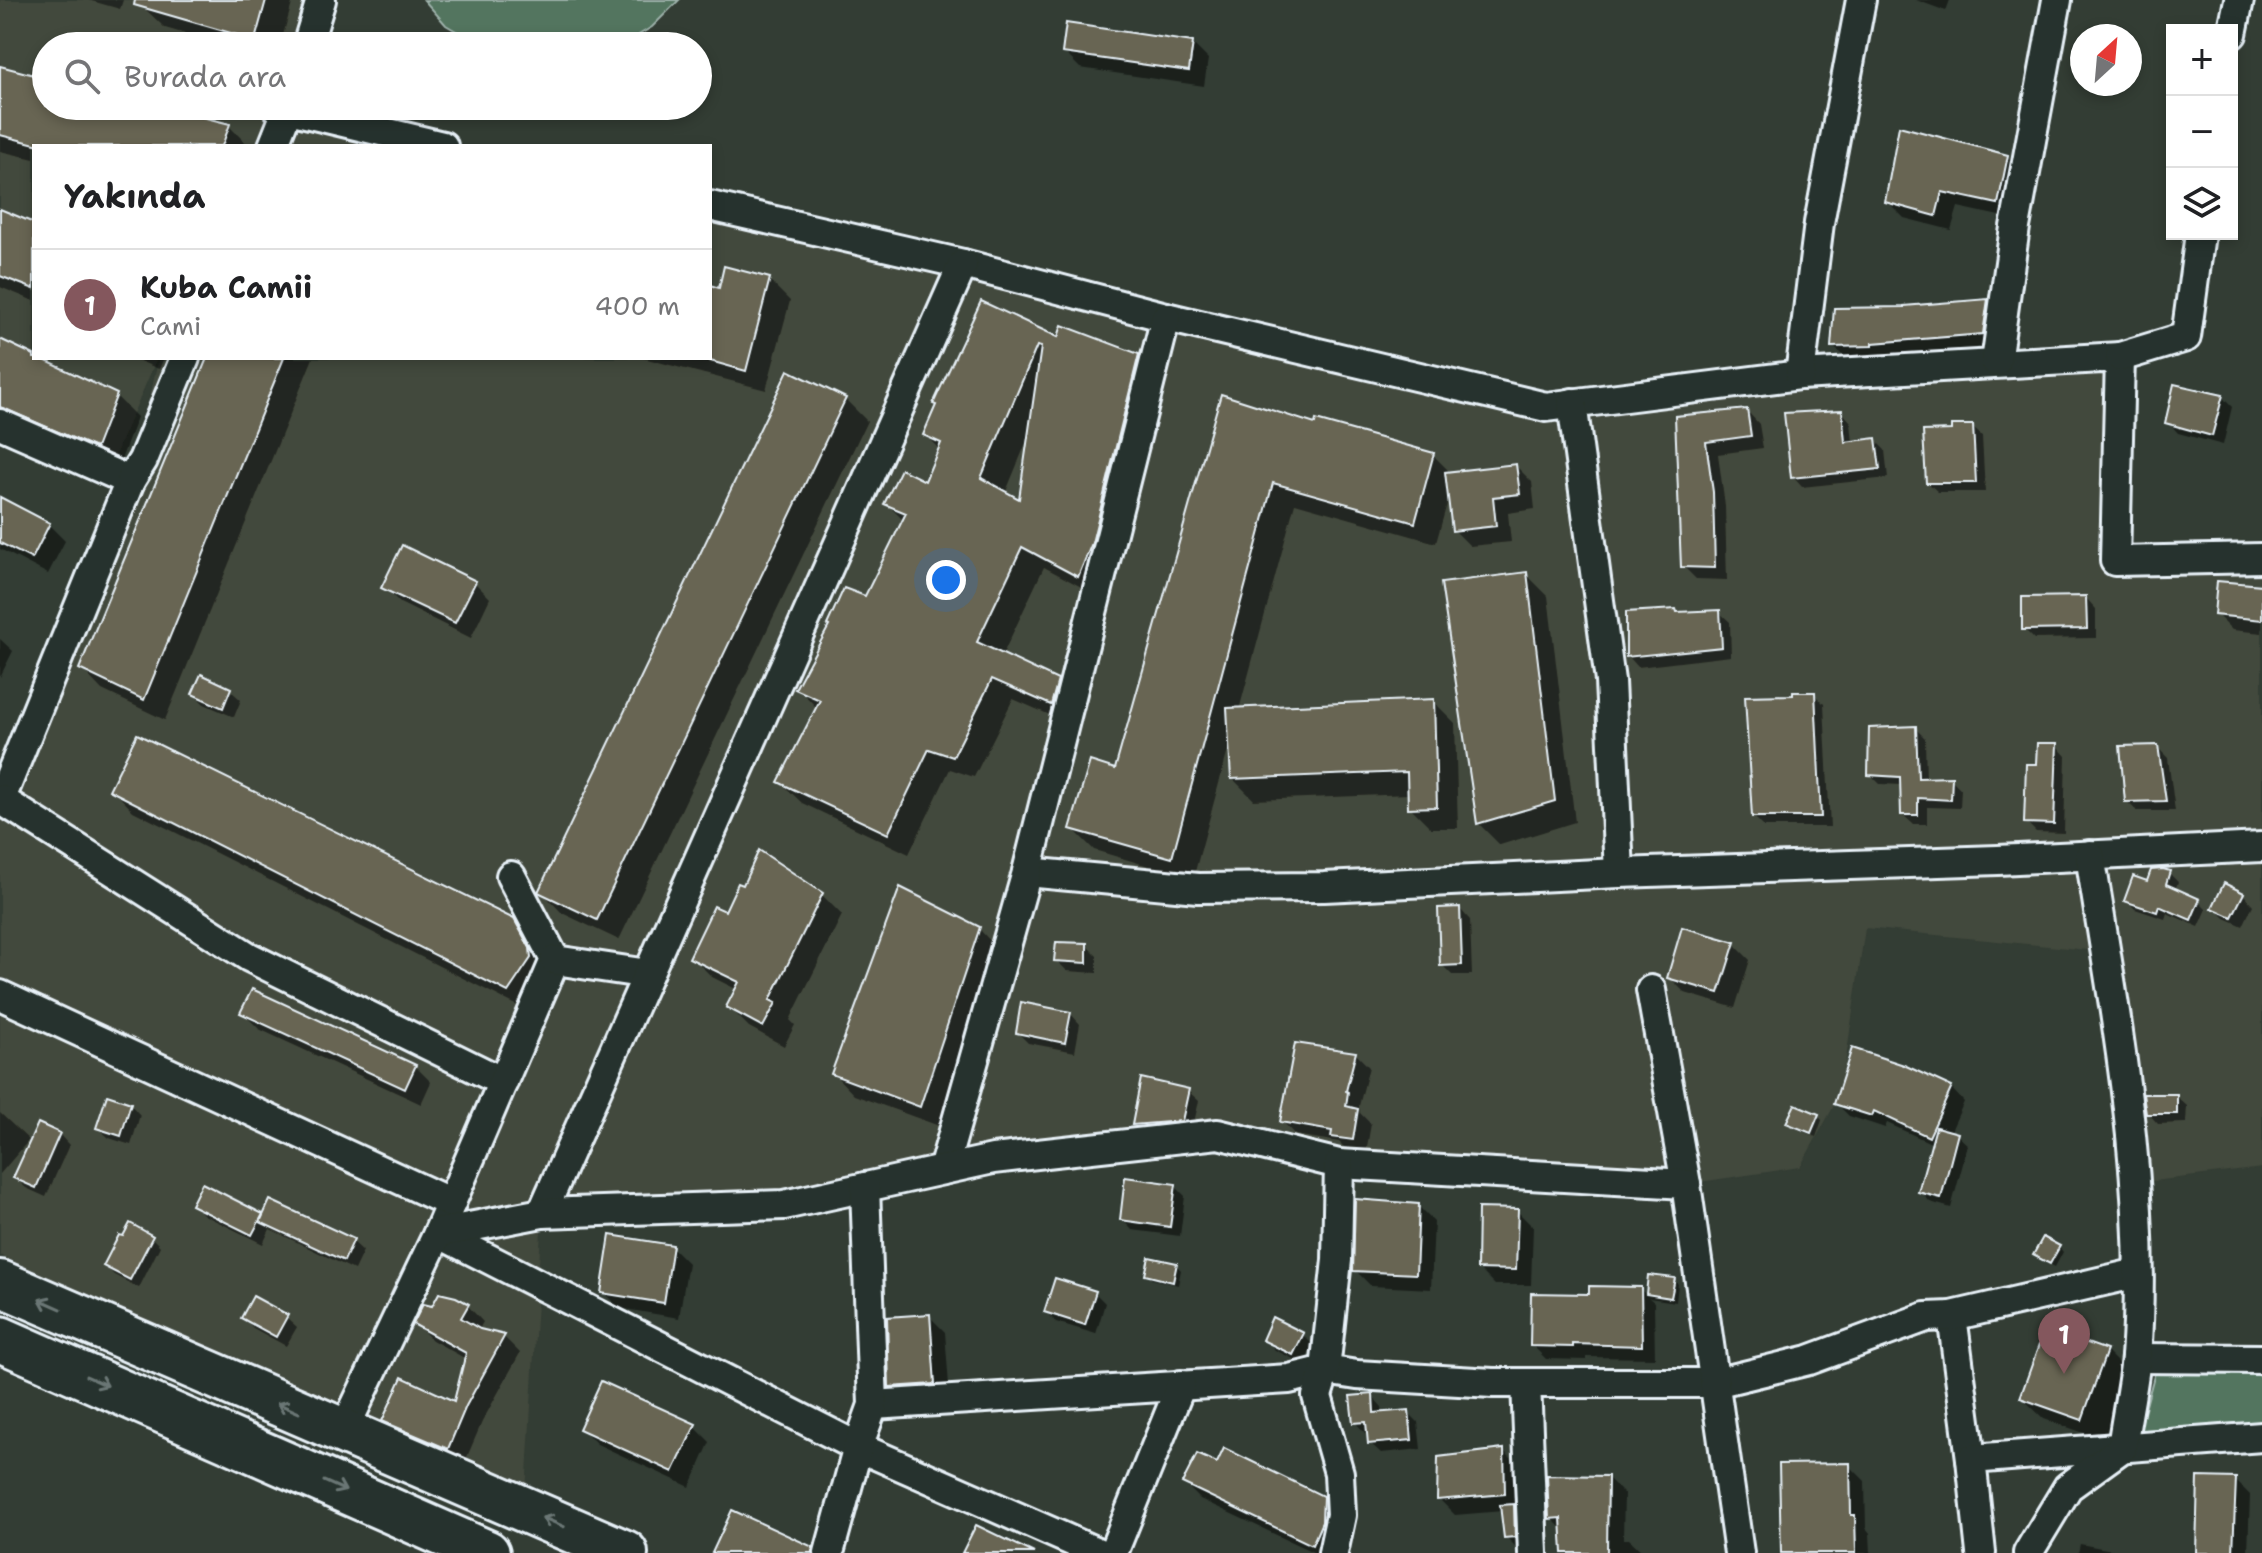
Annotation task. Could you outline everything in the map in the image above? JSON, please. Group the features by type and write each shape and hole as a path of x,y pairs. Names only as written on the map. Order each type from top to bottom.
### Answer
{"main road":[{"path":"0,1283 625,1553"},
{"path":"0,1339 487,1553"}],"street":[{"path":"311,32 321,0"},
{"path":"1800,375 1819,223 1861,0"},
{"path":"1996,362 2015,227 2057,0"},
{"path":"2234,24 2239,0"},
{"path":"274,144 281,120"},
{"path":"338,120 435,144"},
{"path":"712,206 963,264 1166,317 1546,407 1800,375 2120,357 2186,337 2199,240"},
{"path":"542,1213 963,264"},
{"path":"943,1170 1027,872 1166,317"},
{"path":"2120,357 2115,561 2262,558"},
{"path":"184,360 143,460 130,481 0,800 249,957 503,1082"},
{"path":"1572,403 1610,681 1619,873"},
{"path":"2,430 130,481"},
{"path":"1027,872 1198,888 1324,887 2262,847"},
{"path":"2028,1553 2068,1487 2122,1448 2136,1358 2136,1183 2127,1096 2090,855"},
{"path":"511,876 555,960"},
{"path":"555,960 648,974"},
{"path":"343,1432 438,1233 555,960"},
{"path":"1651,990 1686,1184 1739,1553"},
{"path":"0,995 451,1203"},
{"path":"438,1233 542,1213 784,1205 993,1159 1218,1134 1339,1164 1686,1184"},
{"path":"1333,1553 1341,1515 1339,1473 1317,1396 1325,1370 1337,1260 1339,1164"},
{"path":"829,1553 858,1447 873,1405 865,1187"},
{"path":"438,1233 858,1447 1099,1553"},
{"path":"873,1405 1289,1379 1325,1370 1357,1375 1526,1383 1715,1383 1809,1360 1926,1317 1952,1316 2138,1273"},
{"path":"1952,1316 1981,1553"},
{"path":"2136,1358 2262,1359"},
{"path":"1526,1383 1533,1553"},
{"path":"1113,1553 1181,1385"},
{"path":"1971,1459 2262,1437"}],"shaded area":[{"path":"0,0 314,0 306,32 32,32 32,120 345,120 442,144 32,144 32,360 156,360 106,476 0,439"},
{"path":"712,206 1572,403 2120,357 2115,561 2262,558 2262,1168 2136,1183 2108,952 1865,928 1841,1093 1800,1167 1686,1184 1339,1164 1218,1134 865,1187 542,1213 526,1492 351,1417 0,1255 0,785 130,481 159,360 712,360"}],"green space":[{"path":"424,0 679,0 644,32 458,32 446,25"},
{"path":"2262,1370 2262,1426 2139,1432 2155,1372"}],"building":[{"path":"135,0 266,0 257,32 227,32 134,5"},
{"path":"1066,23 1193,42 1189,71 1062,53"},
{"path":"0,66 32,74 32,120 214,120 230,124 223,144 35,144 0,135"},
{"path":"1899,126 2008,155 1998,204 1942,192 1936,216 1885,202"},
{"path":"0,209 32,222 32,288 0,276"},
{"path":"724,266 770,278 746,371 710,361 712,286 719,288"},
{"path":"1988,299 1983,334 1873,343 1873,346 1831,347 1834,308 1904,307"},
{"path":"981,301 1058,337 1062,325 1139,354 1092,543 1078,577 1022,547 977,642 1058,680 1051,705 992,679 953,757 929,749 888,834 778,782 820,700 795,689 829,626 844,588 865,596 906,513 884,504 901,469 925,481 941,443 923,435 936,405 933,404","holes":["1037,346 1041,347 1019,499 981,478"]},
{"path":"0,339 32,354 32,360 44,360 117,394 96,448 0,407"},
{"path":"206,360 283,360 144,700 79,669"},
{"path":"788,370 846,398 597,920 538,892"},
{"path":"2174,384 2223,395 2212,436 2165,423"},
{"path":"1221,394 1315,424 1316,420 1434,453 1415,523 1273,483 1172,858 1070,829 1090,761 1115,769"},
{"path":"1747,409 1751,436 1706,442 1713,492 1715,568 1681,567 1675,416"},
{"path":"1842,410 1845,442 1876,438 1880,469 1791,478 1784,413"},
{"path":"1951,425 1973,425 1976,483 1926,483 1923,431 1951,430"},
{"path":"1516,464 1520,494 1493,497 1496,526 1452,531 1445,472"},
{"path":"0,497 50,523 32,559 0,543"},
{"path":"402,545 476,581 455,623 381,588"},
{"path":"1527,572 1555,801 1477,824 1441,583"},
{"path":"2217,581 2262,585 2262,620 2214,615"},
{"path":"2086,596 2087,629 2022,630 2022,597"},
{"path":"1676,609 1677,612 1720,610 1722,647 1626,657 1626,612"},
{"path":"201,674 231,688 223,708 192,694"},
{"path":"1793,692 1815,692 1821,817 1752,817 1745,696 1793,695"},
{"path":"1434,699 1437,807 1408,808 1407,772 1231,779 1227,708"},
{"path":"1916,726 1918,778 1952,777 1951,800 1918,798 1918,815 1901,815 1900,777 1868,775 1869,728"},
{"path":"137,734 514,919 530,948 531,958 508,992 109,790"},
{"path":"2037,743 2057,743 2054,824 2024,823 2026,764 2036,764"},
{"path":"2158,745 2166,801 2125,802 2120,746"},
{"path":"759,850 823,893 770,1000 776,1003 763,1027 726,1007 739,982 689,958 714,906 725,911 738,883 743,885"},
{"path":"2151,870 2170,871 2166,884 2200,899 2191,920 2159,906 2157,912 2124,901 2133,876 2147,881"},
{"path":"2224,883 2244,893 2232,917 2212,908"},
{"path":"900,887 980,927 920,1107 831,1074"},
{"path":"1460,907 1462,965 1440,966 1438,908"},
{"path":"1682,927 1735,942 1719,993 1667,978"},
{"path":"1056,942 1087,943 1087,963 1054,961"},
{"path":"252,989 416,1065 405,1089 240,1013"},
{"path":"1021,1002 1071,1012 1065,1043 1016,1033"},
{"path":"1295,1043 1356,1052 1346,1091 1346,1106 1358,1109 1353,1140 1331,1137 1332,1131 1280,1122"},
{"path":"1852,1048 1904,1065 1952,1087 1929,1137 1874,1111 1872,1116 1834,1104"},
{"path":"1141,1078 1189,1089 1182,1121 1132,1125"},
{"path":"2143,1094 2177,1094 2177,1114 2146,1114"},
{"path":"107,1095 131,1103 121,1136 96,1128"},
{"path":"1795,1104 1819,1114 1811,1133 1786,1123"},
{"path":"38,1123 60,1133 36,1188 13,1178"},
{"path":"1936,1127 1958,1133 1941,1198 1918,1192"},
{"path":"1125,1177 1176,1184 1170,1227 1120,1220"},
{"path":"202,1183 263,1214 252,1235 191,1205"},
{"path":"1355,1199 1419,1204 1416,1274 1353,1271"},
{"path":"270,1200 354,1239 344,1261 260,1222"},
{"path":"1478,1208 1518,1209 1516,1270 1477,1269"},
{"path":"130,1223 153,1236 130,1280 103,1266 119,1235 123,1236"},
{"path":"610,1235 673,1245 664,1303 601,1293"},
{"path":"2043,1237 2060,1246 2050,1264 2033,1255"},
{"path":"1149,1257 1177,1263 1173,1282 1145,1275"},
{"path":"1648,1275 1675,1278 1671,1298 1646,1294"},
{"path":"1055,1278 1096,1291 1085,1325 1044,1312"},
{"path":"1589,1286 1641,1287 1642,1346 1530,1346 1531,1293 1589,1294"},
{"path":"439,1293 469,1304 461,1318 480,1329 505,1335 466,1406 448,1449 382,1421 402,1377 454,1401 466,1353 413,1324 423,1304 432,1306"},
{"path":"253,1296 288,1315 276,1337 241,1318"},
{"path":"930,1314 935,1384 889,1387 887,1317"},
{"path":"1272,1317 1304,1333 1293,1355 1262,1340"},
{"path":"2045,1328 2107,1350 2082,1420 2020,1398"},
{"path":"601,1381 696,1424 673,1472 579,1429"},
{"path":"1373,1394 1374,1413 1409,1410 1412,1440 1368,1444 1366,1422 1353,1423 1350,1396"},
{"path":"1224,1448 1323,1496 1322,1522 1312,1545 1182,1483 1197,1454 1217,1463"},
{"path":"1504,1449 1505,1494 1437,1500 1438,1457"},
{"path":"1850,1463 1851,1515 1855,1515 1856,1553 1781,1553 1779,1464"},
{"path":"1547,1475 1608,1476 1607,1553 1563,1553 1561,1518 1549,1519"},
{"path":"2198,1477 2236,1478 2233,1553 2196,1553"},
{"path":"1514,1504 1515,1537 1504,1538 1500,1505"},
{"path":"732,1510 813,1547 812,1553 712,1553"},
{"path":"976,1525 1034,1553 962,1553"}],"place":[{"name":"Kuba Camii","path":"2064,1374"}]}
